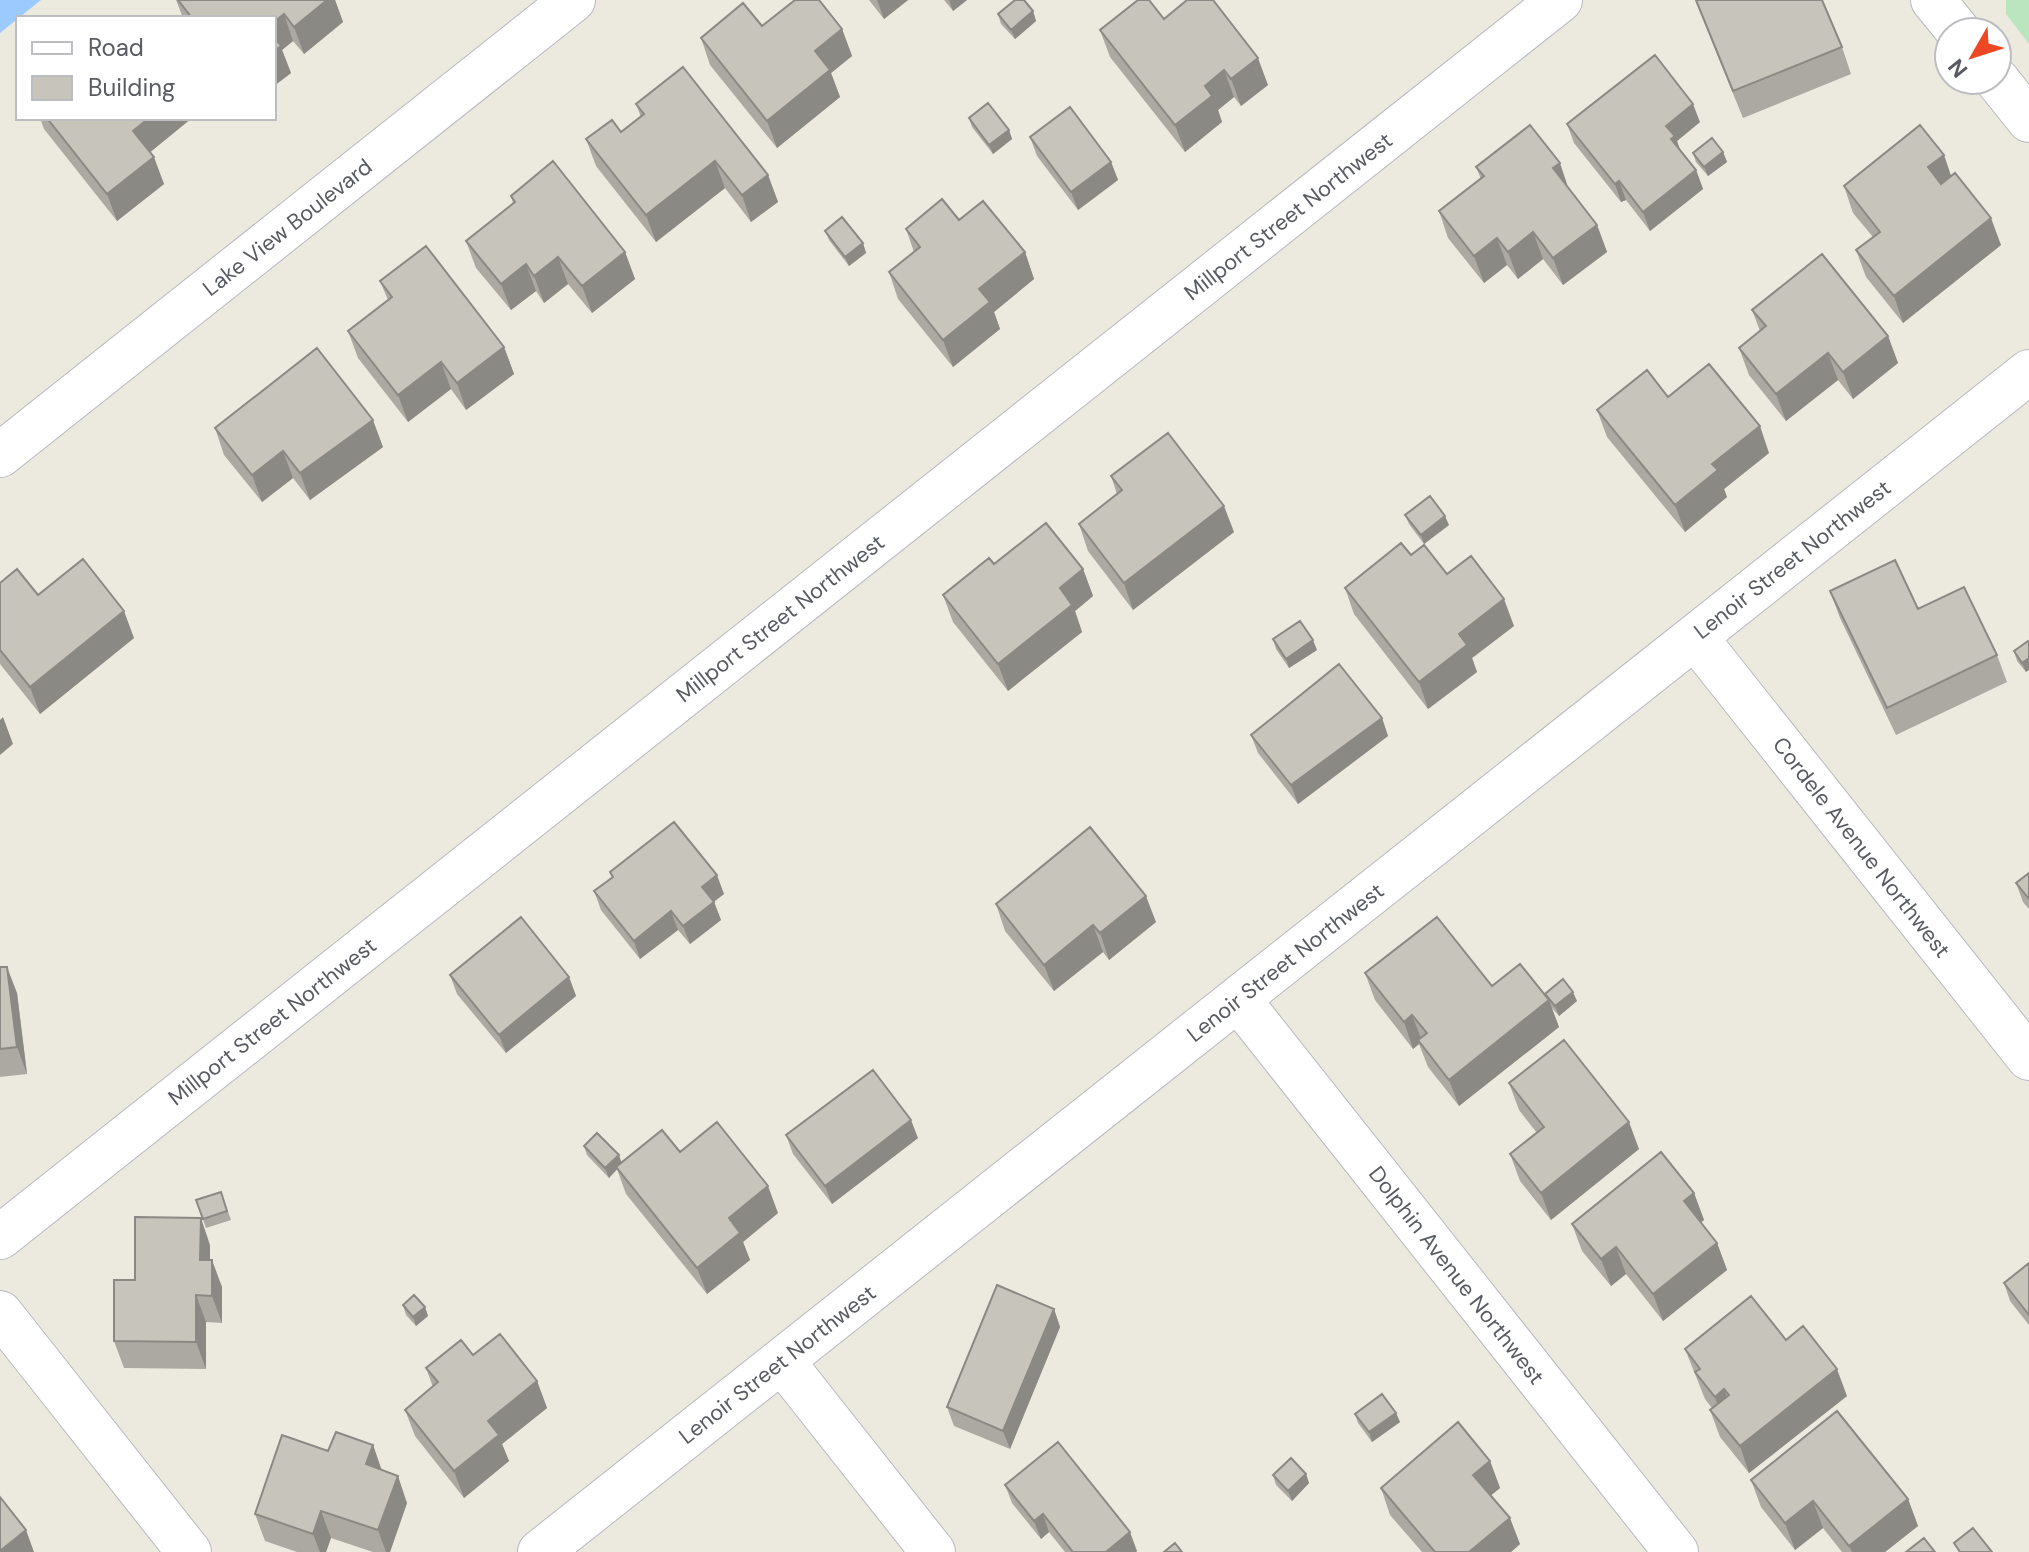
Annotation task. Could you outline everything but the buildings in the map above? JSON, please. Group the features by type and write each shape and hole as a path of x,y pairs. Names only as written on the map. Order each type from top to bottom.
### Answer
{"street":[{"name":"Lake View Boulevard","path":"0,455 573,0"},
{"name":"Millport Street Northwest","path":"0,1237 1560,0"},
{"path":"1933,0 1946,16"},
{"path":"2010,96 2029,120"},
{"name":"Lenoir Street Northwest","path":"540,1552 2029,372"},
{"name":"Cordele Avenue Northwest","path":"1695,637 2029,1058"},
{"name":"Dolphin Avenue Northwest","path":"1238,999 1676,1552"},
{"path":"0,1313 189,1552"},
{"path":"782,1361 933,1552"}],"green space":[{"path":"2006,0 2029,0 2029,44 2013,23 2013,16 2006,14"}],"water":[{"path":"0,0 41,0 21,16 16,16 16,20 0,33"}]}
